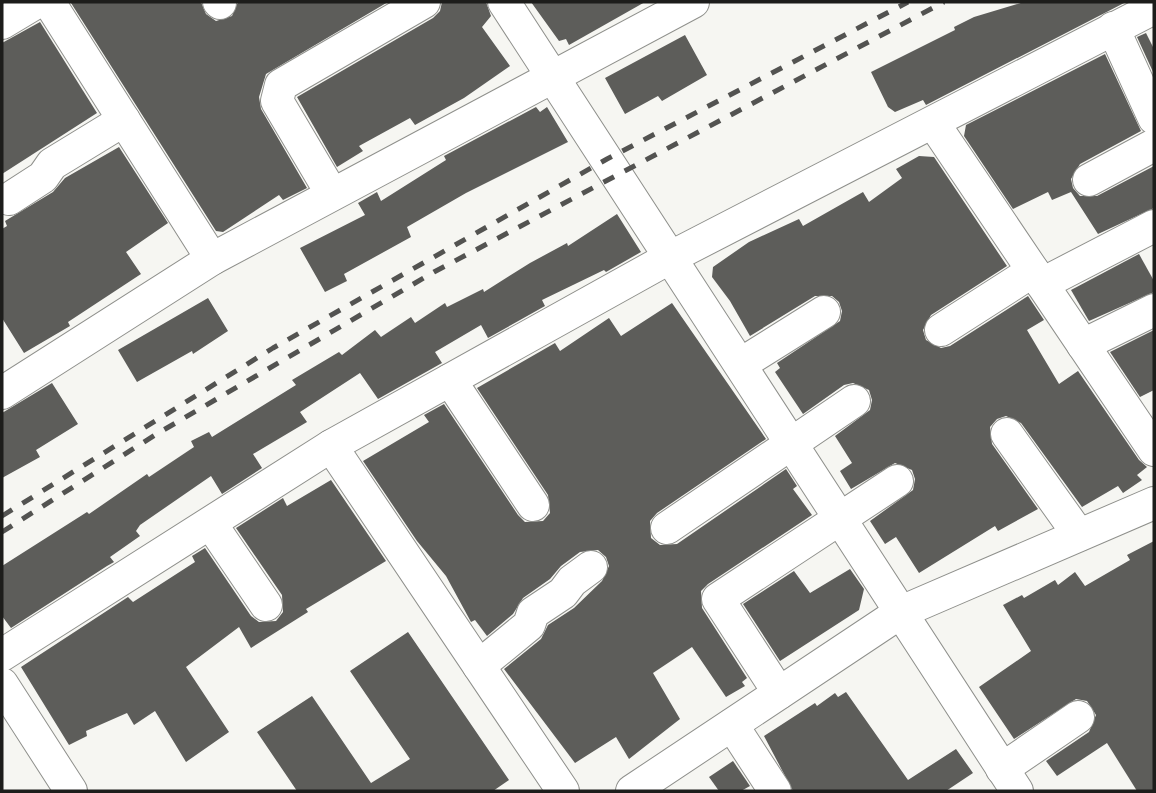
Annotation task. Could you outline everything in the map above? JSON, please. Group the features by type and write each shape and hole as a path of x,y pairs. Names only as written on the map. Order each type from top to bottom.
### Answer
{"street":[{"path":"2,23 37,2"},
{"path":"49,2 212,259"},
{"path":"332,194 276,101 281,85 424,2"},
{"path":"503,2 1010,780 1078,717"},
{"path":"2,393 212,259 693,2"},
{"path":"2,655 331,446 671,257 934,124 1154,8"},
{"path":"1113,28 1154,118"},
{"path":"9,200 43,177 52,164 124,120"},
{"path":"934,124 1154,450"},
{"path":"1089,180 1154,145"},
{"path":"941,330 1038,278 1154,226"},
{"path":"1083,345 1154,310"},
{"path":"741,365 824,312"},
{"path":"450,380 533,505"},
{"path":"667,528 854,401"},
{"path":"1007,434 1079,535"},
{"path":"331,446 563,791"},
{"path":"779,693 718,599 897,481"},
{"path":"632,791 901,612 1154,503"},
{"path":"211,523 266,605"},
{"path":"479,666 529,625 533,613 563,593 572,581 591,567"},
{"path":"2,684 71,791"},
{"path":"732,724 775,791"}],"building":[{"path":"201,2 206,14 216,21 232,16 238,2 388,2 266,74 259,97 261,109 307,188 283,200 279,195 223,232 216,231 71,3"},
{"path":"442,2 486,2 491,16 482,27 510,66 464,98 415,125 410,118 359,146 363,151 337,167 297,97 433,18 440,11"},
{"path":"531,2 645,2 569,45 566,39 559,41"},
{"path":"1024,2 1126,2 926,105 923,100 895,112 888,107 871,72 955,30 954,27 974,17"},
{"path":"40,22 97,113 2,174 2,43"},
{"path":"1146,33 1154,49 1154,74 1137,37"},
{"path":"685,35 707,75 662,101 658,96 625,114 605,78"},
{"path":"1105,54 1141,131 1080,164 1071,179 1073,188 1080,196 1097,196 1154,166 1154,208 1098,234 1071,192 1052,200 1048,192 1013,209 964,136 966,125"},
{"path":"536,107 540,112 547,107 568,142 466,193 407,227 411,237 344,274 347,281 325,292 300,248 365,215 358,203 377,192 381,201 446,160 444,156"},
{"path":"119,147 168,223 126,252 141,274 68,322 70,326 24,353 2,318 2,229 7,226 5,221 53,192 65,178"},
{"path":"919,156 934,157 1007,266 931,315 923,330 926,340 941,348 950,346 1028,296 1044,320 1027,330 1059,384 1078,371 1139,460 1147,467 1137,475 1142,480 1123,493 1118,486 1082,507 1021,423 1006,416 997,419 990,427 992,444 1038,509 998,531 995,526 919,573 896,537 885,544 870,521 913,490 915,479 912,470 895,463 851,489 840,471 852,463 835,436 870,410 872,400 869,390 853,383 844,385 803,414 775,372 780,368 777,363 840,321 842,311 839,302 832,296 815,296 750,336 730,301 712,277 713,267 749,242 799,219 803,226 863,192 869,202 902,178 896,169"},
{"path":"617,214 641,252 606,272 604,270 542,300 545,306 488,338 481,325 435,352 442,363 378,399 360,373 300,412 307,422 253,454 262,468 222,494 211,476 140,525 136,531 140,536 110,557 114,562 11,628 2,616 2,566 87,512 89,514 147,474 149,477 194,447 191,441 209,432 212,437 296,385 292,380 339,352 342,355 375,330 381,337 411,317 415,323 445,303 447,307 483,289 484,292 530,263 567,243 568,246"},
{"path":"1139,254 1154,281 1154,292 1089,321 1071,290"},
{"path":"208,298 228,331 193,354 192,351 137,382 118,350"},
{"path":"672,303 766,439 657,513 650,521 651,538 660,545 677,544 786,469 797,486 793,489 812,515 701,591 702,608 747,678 742,682 745,686 726,697 692,647 653,673 680,719 629,759 616,737 575,763 504,669 541,639 548,625 574,608 602,581 609,566 606,557 598,550 580,552 561,566 550,579 523,598 513,614 487,636 475,620 471,622 446,576 417,541 363,461 429,422 424,415 444,404 518,515 525,522 543,521 550,513 548,495 477,388 555,343 560,351 609,318 621,336"},
{"path":"1154,330 1154,390 1140,397 1110,352"},
{"path":"52,383 78,424 36,450 40,457 2,478 2,413"},
{"path":"331,480 386,561 306,609 308,612 251,648 239,627 186,667 229,732 186,762 155,711 134,725 127,713 86,731 87,736 69,745 21,667 128,597 133,602 195,562 192,556 205,548 251,616 259,622 276,621 283,612 282,595 236,528 283,498 287,506"},
{"path":"1154,541 1154,791 1137,791 1107,743 1057,776 1046,761 1089,732 1096,715 1087,701 1076,699 1014,739 979,687 1031,651 1003,605 1022,595 1024,598 1055,580 1058,585 1075,572 1085,586 1130,560 1127,555"},
{"path":"850,569 864,589 859,610 780,661 743,604 794,571 810,593"},
{"path":"408,632 509,780 493,791 297,791 257,732 312,696 371,783 410,759 350,671"},
{"path":"846,692 908,780 956,749 973,773 946,791 793,791 764,736 815,703 817,706 835,693 838,697"},
{"path":"733,761 750,786 741,791 719,791 709,777"}],"railway":[{"path":"2,516 273,348 607,159 908,2"},
{"path":"2,532 155,435 434,272 944,2"}]}
